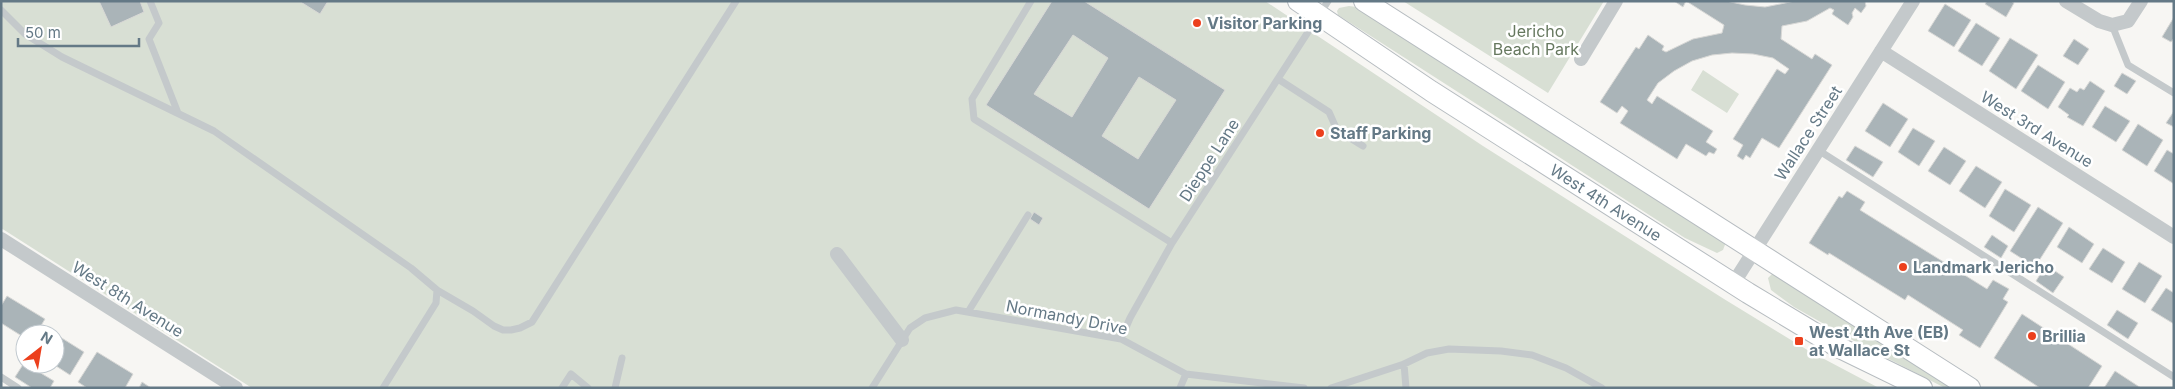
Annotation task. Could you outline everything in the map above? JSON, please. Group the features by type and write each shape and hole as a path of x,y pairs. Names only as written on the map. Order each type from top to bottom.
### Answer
{"main road":[{"name":"West 4th Avenue","path":"1298,1 1324,9 1431,91 1733,284 1836,346 1922,388"},
{"path":"1364,1 1970,388"}],"street":[{"path":"1581,59 1616,1"},
{"name":"Wallace Street","path":"1733,284 1913,1"},
{"path":"2066,1 2099,21 2112,25 2128,21 2141,1"},
{"name":"West 3rd Avenue","path":"1881,51 2174,237"},
{"name":"West 8th Avenue","path":"1,239 236,388"},
{"path":"837,254 902,340"}],"lane":[{"path":"150,1 159,23 149,39 178,113"},
{"path":"1,10 25,34 55,52 214,131 411,268 437,290 503,330 520,328 532,322 736,1"},
{"path":"1030,1 972,99 974,120 1172,243"},
{"name":"Dieppe Lane","path":"1121,339 1130,318 1172,243 1324,9"},
{"path":"2112,25 2128,65 2174,94"},
{"path":"1278,79 1329,112 1338,130 1363,146"},
{"path":"1818,150 2174,377"},
{"path":"968,312 1028,215"},
{"path":"383,388 436,303 437,290"},
{"name":"Normandy Drive","path":"902,340 910,328 925,318 956,310 1121,339 1186,374 1304,388"},
{"path":"872,388 902,340"},
{"path":"1331,388 1404,364 1427,353 1449,349 1502,351 1532,355 1566,368 1602,388"},
{"path":"615,388 622,358"},
{"path":"1404,364 1406,388"},
{"path":"562,388 570,374 588,388"},
{"path":"1180,388 1186,374"},
{"path":"1,378 18,388"}],"green space":[{"path":"1,1 1265,1 1483,146 1724,299 1809,351 1879,388 252,388 1,228"},
{"name":"Jericho Beach Park","path":"1403,1 1604,1 1548,93"},
{"path":"1357,7 1726,242 1723,250 1717,253 1685,238 1338,15 1337,11 1339,8"},
{"path":"1703,70 1739,94 1727,113 1691,90"},
{"path":"1773,273 1957,388 1945,388 1856,342 1794,307 1771,290 1768,278"}],"building":[{"path":"99,1 140,1 144,12 111,27"},
{"path":"299,1 328,1 320,14"},
{"path":"1052,1 1084,1 1225,90 1149,209 986,105","holes":["1073,35 1108,58 1072,117 1034,94","1139,77 1176,100 1138,159 1102,136"]},
{"path":"1674,1 1686,1 1683,7"},
{"path":"1686,1 1726,1 1765,7 1795,1 1865,1 1866,6 1861,13 1855,8 1852,13 1853,17 1848,25 1832,14 1834,10 1830,8 1807,21 1782,26 1781,39 1812,59 1815,54 1832,65 1779,148 1762,138 1750,158 1746,155 1743,160 1737,156 1743,145 1733,139 1777,69 1785,74 1789,69 1773,58 1753,54 1732,53 1712,55 1692,61 1658,83 1647,100 1652,104 1657,96 1713,131 1706,142 1717,149 1714,154 1709,152 1706,156 1686,144 1677,159 1620,123 1628,111 1622,106 1617,113 1600,102 1636,47 1639,49 1648,35 1664,46 1662,50 1666,52 1693,39 1722,33 1724,25"},
{"path":"1987,1 2011,1 2014,3 2006,17 1985,4"},
{"path":"1945,4 1971,20 1954,47 1928,31"},
{"path":"2174,17 2174,38 2171,42 2162,37"},
{"path":"1976,23 2000,38 1982,66 1958,51"},
{"path":"2010,38 2038,55 2016,89 1989,71"},
{"path":"2074,39 2089,49 2078,65 2063,56"},
{"path":"2038,65 2065,82 2048,109 2021,91"},
{"path":"2122,73 2136,81 2127,94 2114,86"},
{"path":"2090,81 2105,91 2083,126 2067,117 2069,115 2058,107 2070,88 2077,92 2080,88 2084,90"},
{"path":"1883,103 1908,119 1890,147 1865,131"},
{"path":"2105,106 2130,121 2116,142 2092,127"},
{"path":"2174,111 2174,127 2166,123"},
{"path":"2138,124 2163,140 2147,166 2122,150"},
{"path":"1913,128 1935,141 1919,166 1898,152"},
{"path":"1855,146 1883,162 1873,177 1846,160"},
{"path":"1944,147 1966,161 1950,185 1928,171"},
{"path":"2167,150 2174,154 2174,184 2154,171"},
{"path":"1976,166 2002,182 1985,208 1959,191"},
{"path":"2005,189 2031,205 2014,232 1989,216"},
{"name":"Landmark Jericho","path":"1847,191 1865,202 1860,210 1987,289 1993,280 2009,289 2003,299 2008,302 1980,348 1959,335 1963,330 1908,295 1905,300 1829,253 1828,255 1809,243 1839,196 1842,198"},
{"path":"2038,207 2063,223 2035,267 2010,251"},
{"path":"1034,212 1043,218 1039,225 1030,219"},
{"path":"2069,227 2094,244 2082,263 2057,247"},
{"path":"1992,235 2008,246 2001,258 1984,247"},
{"path":"2103,248 2125,262 2112,283 2089,269"},
{"path":"2139,262 2162,276 2145,303 2122,289"},
{"path":"2046,265 2064,277 2053,293 2036,281"},
{"path":"2166,288 2174,293 2174,324 2151,310"},
{"path":"7,296 45,319 42,324 15,324 15,332 1,323 1,306"},
{"path":"2117,310 2138,323 2128,339 2107,325"},
{"name":"Brillia","path":"2022,314 2102,366 2088,388 2040,388 1994,358"},
{"path":"65,340 84,352 70,375 65,372"},
{"path":"97,352 133,374 125,388 87,388 78,382"},
{"path":"2115,371 2141,388 2104,388"},
{"path":"17,374 42,374 54,381 50,388 32,388 15,377"},
{"path":"142,382 151,388 139,388"}],"place":[{"name":"Visitor Parking","path":"1197,23"},
{"name":"Staff Parking","path":"1320,133"},
{"name":"Landmark Jericho","path":"1903,267"},
{"name":"Brillia","path":"2032,336"},
{"name":"West 4th Ave (EB) at Wallace St","path":"1799,341"}]}
